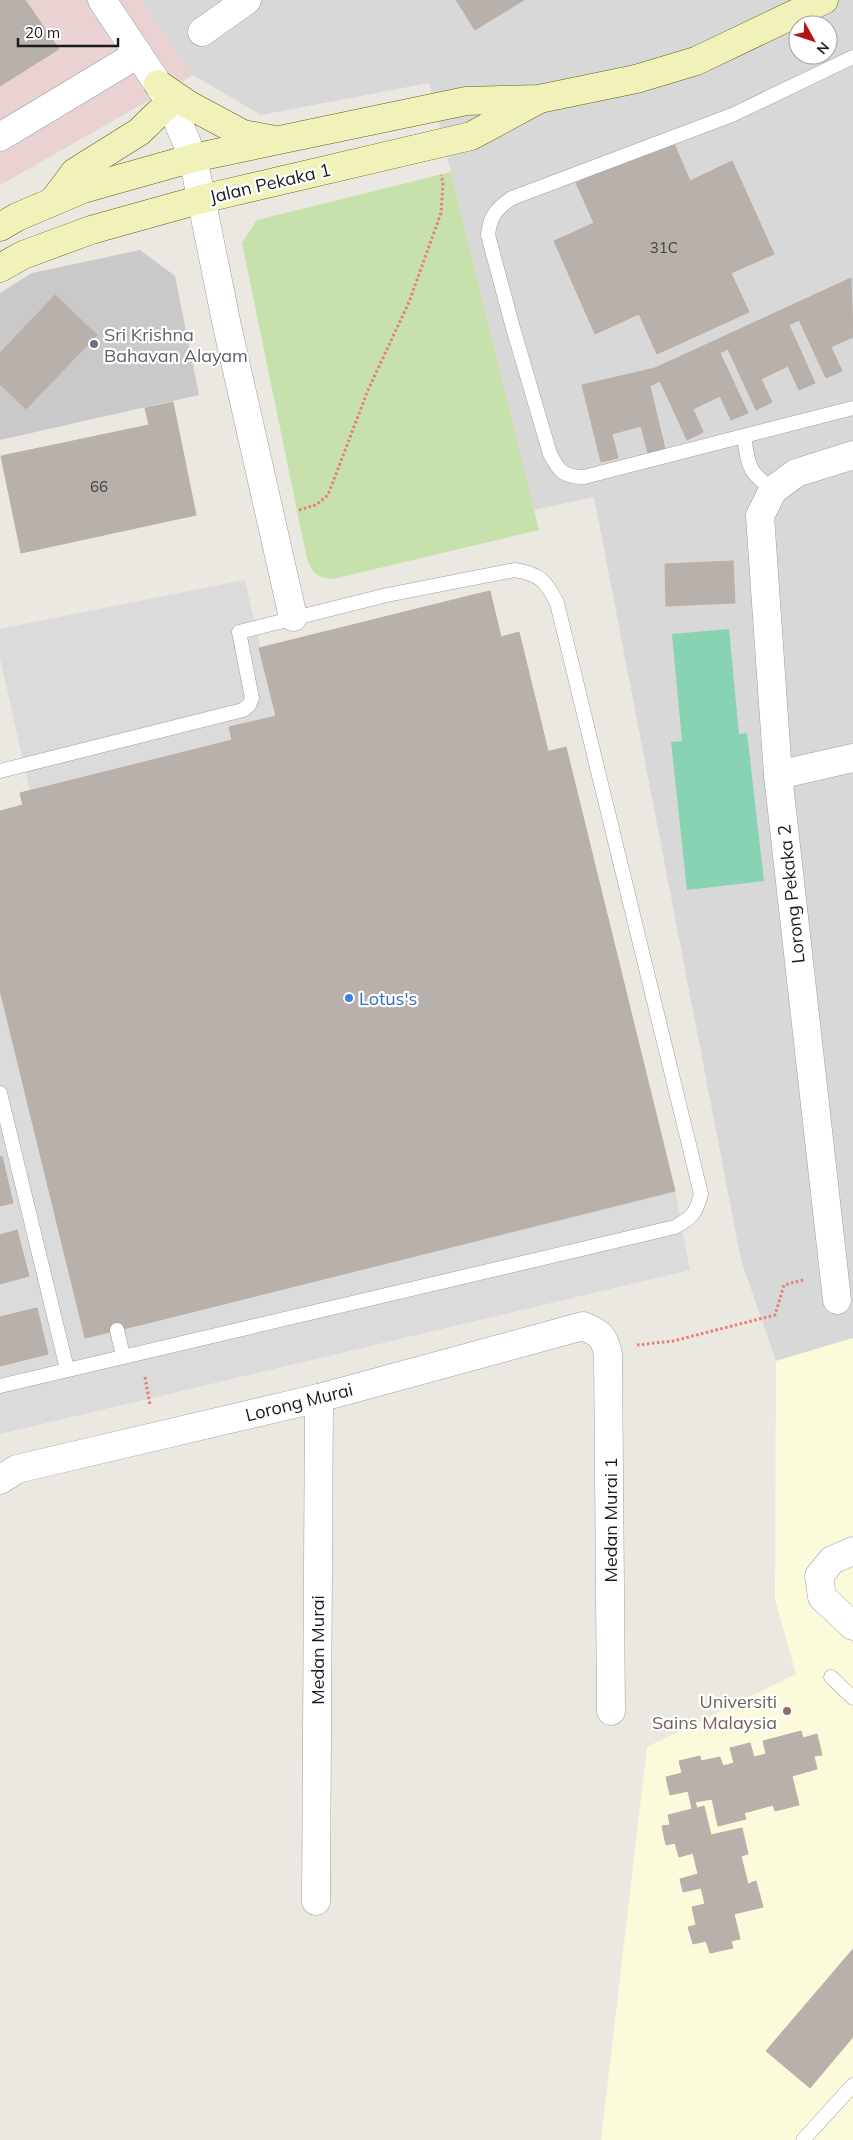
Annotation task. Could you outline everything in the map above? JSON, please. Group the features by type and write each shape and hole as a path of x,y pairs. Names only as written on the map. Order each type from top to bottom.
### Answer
{"main road":[{"name":"Jalan Pekaka 1","path":"0,227 54,200 83,189 193,158 466,101 539,99 636,78 696,61 824,0"},
{"path":"54,200 75,172 139,132 164,93 243,134 276,140"},
{"name":"Jalan Pekaka 1","path":"0,268 23,255 91,230 202,199 471,136 539,99"}],"street":[{"path":"102,0 164,93 193,158 227,326 293,617"},
{"path":"202,32 247,0"},
{"path":"0,138 138,54"},
{"path":"773,490 796,473 853,456"},
{"name":"Lorong Pekaka 2","path":"773,490 760,516 778,775 837,1300"},
{"path":"778,775 853,758"},
{"name":"Lorong Murai","path":"0,1480 17,1469 319,1398 583,1326 602,1340"},
{"name":"Medan Murai 1","path":"602,1340 611,1711"},
{"name":"Medan Murai","path":"316,1901 319,1398"},
{"path":"853,1551 832,1560 819,1576 822,1597 853,1626"}],"lane":[{"path":"853,56 732,114 512,198 496,209 490,220 488,235 512,328 550,454 558,468 570,477 584,477 853,408"},
{"path":"744,437 754,476 773,490"},
{"path":"0,771 243,710 249,705 252,698 239,632 387,595 515,570 533,573 549,586 557,603 701,1194 697,1209 691,1219 675,1227 0,1386"},
{"path":"0,1093 67,1369"},
{"path":"117,1330 123,1356"},
{"path":"831,1677 853,1698"},
{"path":"803,2140 853,2085"}],"path":[{"path":"298,511 316,505 328,495 368,390 409,302 440,213 443,183"},
{"path":"602,1340 673,1341 775,1315 784,1285 834,1272"},
{"path":"140,1352 155,1436"}],"shaded area":[{"path":"0,0 853,0 853,1338 776,1361 741,1260 594,497 534,510 429,83 261,115 193,75 0,185"},
{"path":"0,0 142,0 193,75 0,185"},
{"name":"Sri Krishna Bahavan Alayam","path":"140,250 175,276 199,395 0,440 0,293 32,273"},
{"path":"245,580 276,716 229,727 232,740 30,791 0,658 0,629"},
{"path":"0,990 85,1338 675,1191 690,1270 0,1434"},
{"name":"Universiti Sains Malaysia","path":"853,1338 853,2140 601,2140 647,1747 796,1674 775,1599 776,1361"}],"green space":[{"path":"451,172 539,530 333,579 323,577 313,571 307,559 242,243 257,220"},
{"path":"729,629 739,734 747,733 764,881 687,890 671,742 682,741 672,634"}],"building":[{"path":"0,0 25,0 59,49 0,86"},
{"path":"456,0 524,0 475,30"},
{"path":"672,139 690,181 732,161 774,254 731,273 749,312 657,354 639,314 595,334 554,241 594,223 576,183"},
{"path":"851,278 853,337 831,347 842,371 826,378 799,320 789,325 815,383 799,390 788,366 761,379 772,402 756,410 728,349 720,353 748,413 731,420 720,396 693,409 703,432 687,440 660,381 650,386 665,449 648,453 641,426 612,434 618,458 601,462 582,385 655,368"},
{"path":"55,295 97,335 26,409 0,384 0,353"},
{"path":"173,402 196,515 21,553 1,456 149,425 145,408"},
{"path":"733,561 735,603 666,606 665,564"},
{"path":"490,591 501,637 519,632 548,751 513,760 473,595"},
{"name":"Lotus's","path":"473,595 513,760 566,747 675,1191 148,1323 20,793 232,740 229,727 276,716 259,648"},
{"path":"23,805 148,1323 85,1338 0,990 0,811"},
{"path":"2,1156 13,1203 0,1206 0,1157"},
{"path":"17,1230 29,1276 0,1284 0,1235"},
{"path":"37,1308 48,1354 0,1366 0,1317"},
{"path":"801,1731 803,1738 817,1734 822,1755 814,1756 817,1769 792,1776 799,1805 775,1811 773,1805 744,1813 746,1819 718,1826 712,1799 695,1802 697,1808 704,1806 711,1835 742,1828 748,1854 741,1856 748,1884 756,1881 763,1907 734,1914 740,1939 731,1941 733,1948 710,1953 706,1941 693,1944 688,1927 696,1925 692,1907 705,1904 701,1888 683,1892 680,1879 698,1874 693,1853 679,1857 675,1843 666,1845 662,1826 670,1825 668,1815 692,1809 688,1791 670,1795 666,1777 682,1773 679,1761 700,1756 701,1761 720,1757 723,1766 734,1763 730,1748 750,1743 754,1757 766,1754 763,1741"},
{"path":"853,1949 853,2037 810,2088 766,2051"}],"place":[{"name":"Sri Krishna Bahavan Alayam","path":"94,344"},
{"name":"Lotus's","path":"349,998"},
{"name":"Universiti Sains Malaysia","path":"787,1711"}]}
